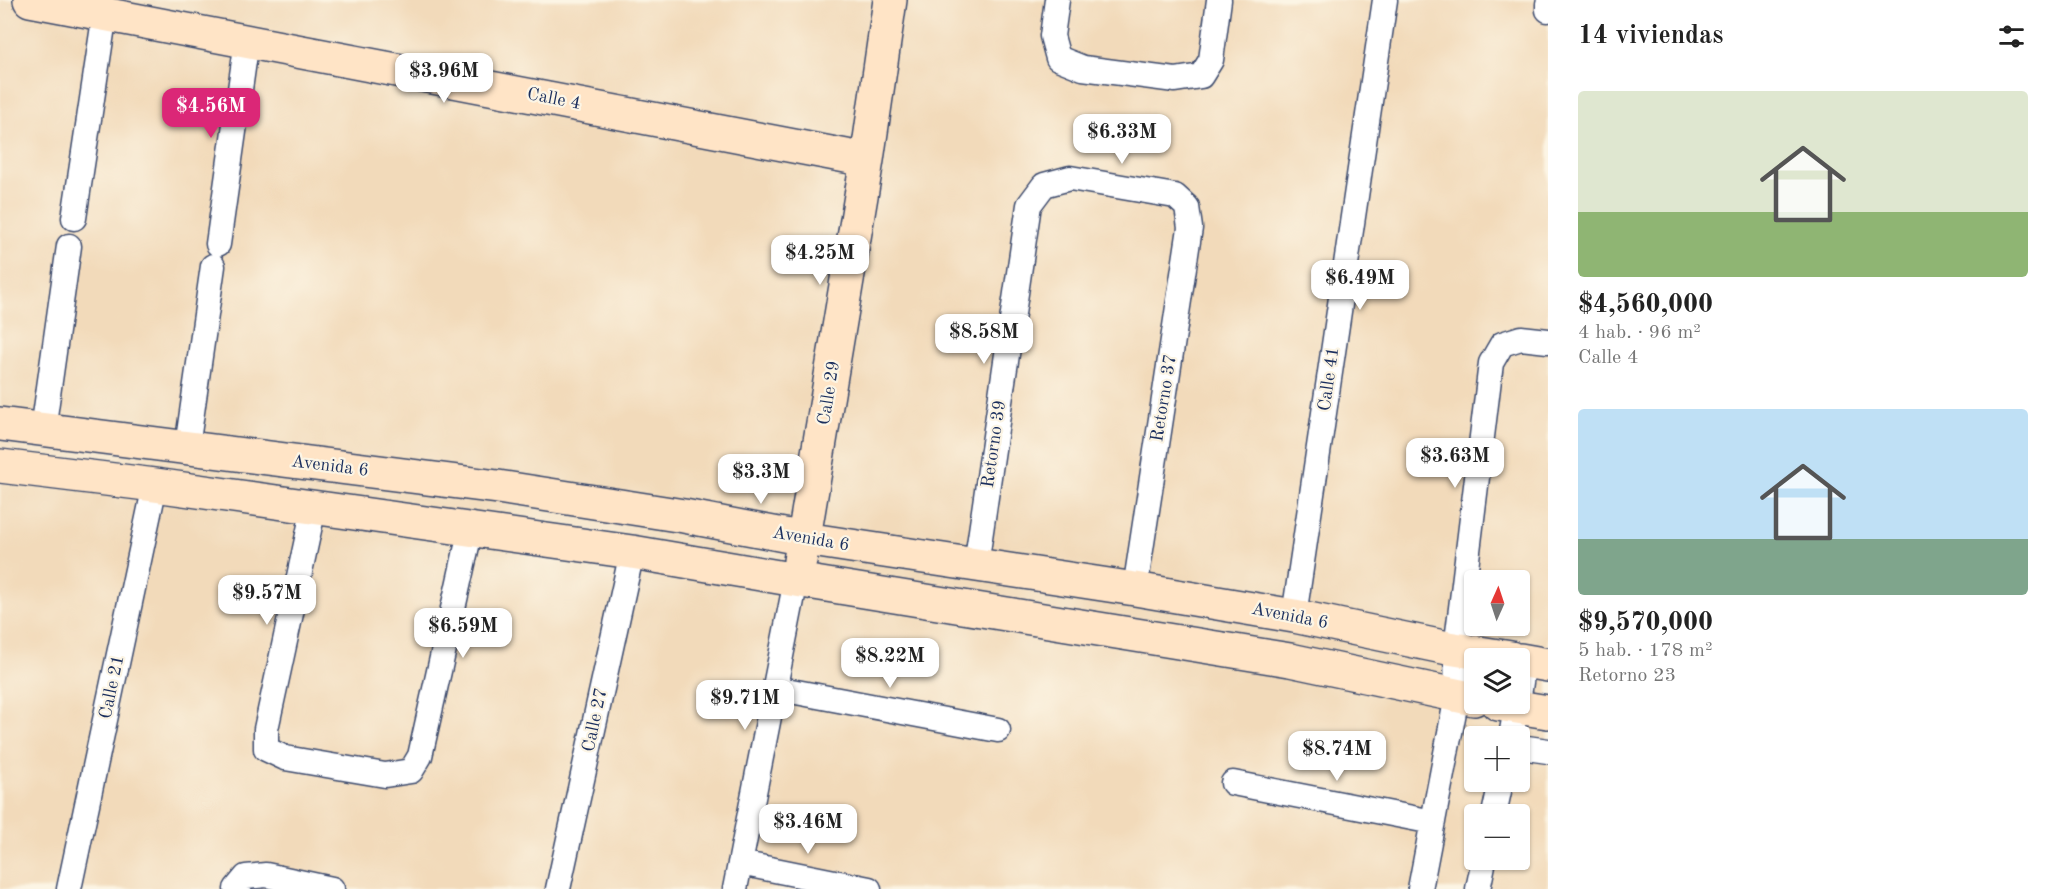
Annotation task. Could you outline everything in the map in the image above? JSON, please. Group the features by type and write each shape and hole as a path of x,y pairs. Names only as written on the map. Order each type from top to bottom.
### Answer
{"street":[{"name":"Calle 4","path":"30,0 867,160"},
{"name":"Calle 29","path":"735,889 805,539 867,160 890,0"},
{"path":"1057,0 1052,36 1058,58 1083,68 1175,80 1201,76 1211,60 1219,0"},
{"name":"Calle 41","path":"1294,616 1385,0"},
{"path":"1548,4 1548,10"},
{"path":"74,218 105,13"},
{"path":"187,447 247,40"},
{"name":"Retorno 37","path":"1044,185 1070,178 1174,196 1187,207 1190,228 1135,589"},
{"name":"Retorno 39","path":"976,565 1029,205 1044,185"},
{"path":"43,430 69,246"},
{"path":"1464,688 1456,649 1491,363 1502,345 1521,338 1548,341"},
{"name":"Avenida 6","path":"0,424 521,491 684,516 805,539 1135,589 1294,616 1456,649 1464,654"},
{"path":"0,465 471,528 632,552 1290,660 1464,698"},
{"name":"Calle 21","path":"69,889 155,485"},
{"path":"314,507 266,729 266,749 285,758 385,775 411,771 420,756 471,528"},
{"name":"Calle 27","path":"558,889 632,552"},
{"path":"775,688 998,730"},
{"path":"1420,889 1433,822 1464,706"},
{"path":"1530,748 1548,751"},
{"path":"1233,783 1433,822"},
{"path":"740,863 868,889"},
{"path":"1478,889 1482,870"},
{"path":"241,883 266,875 332,889"}]}
